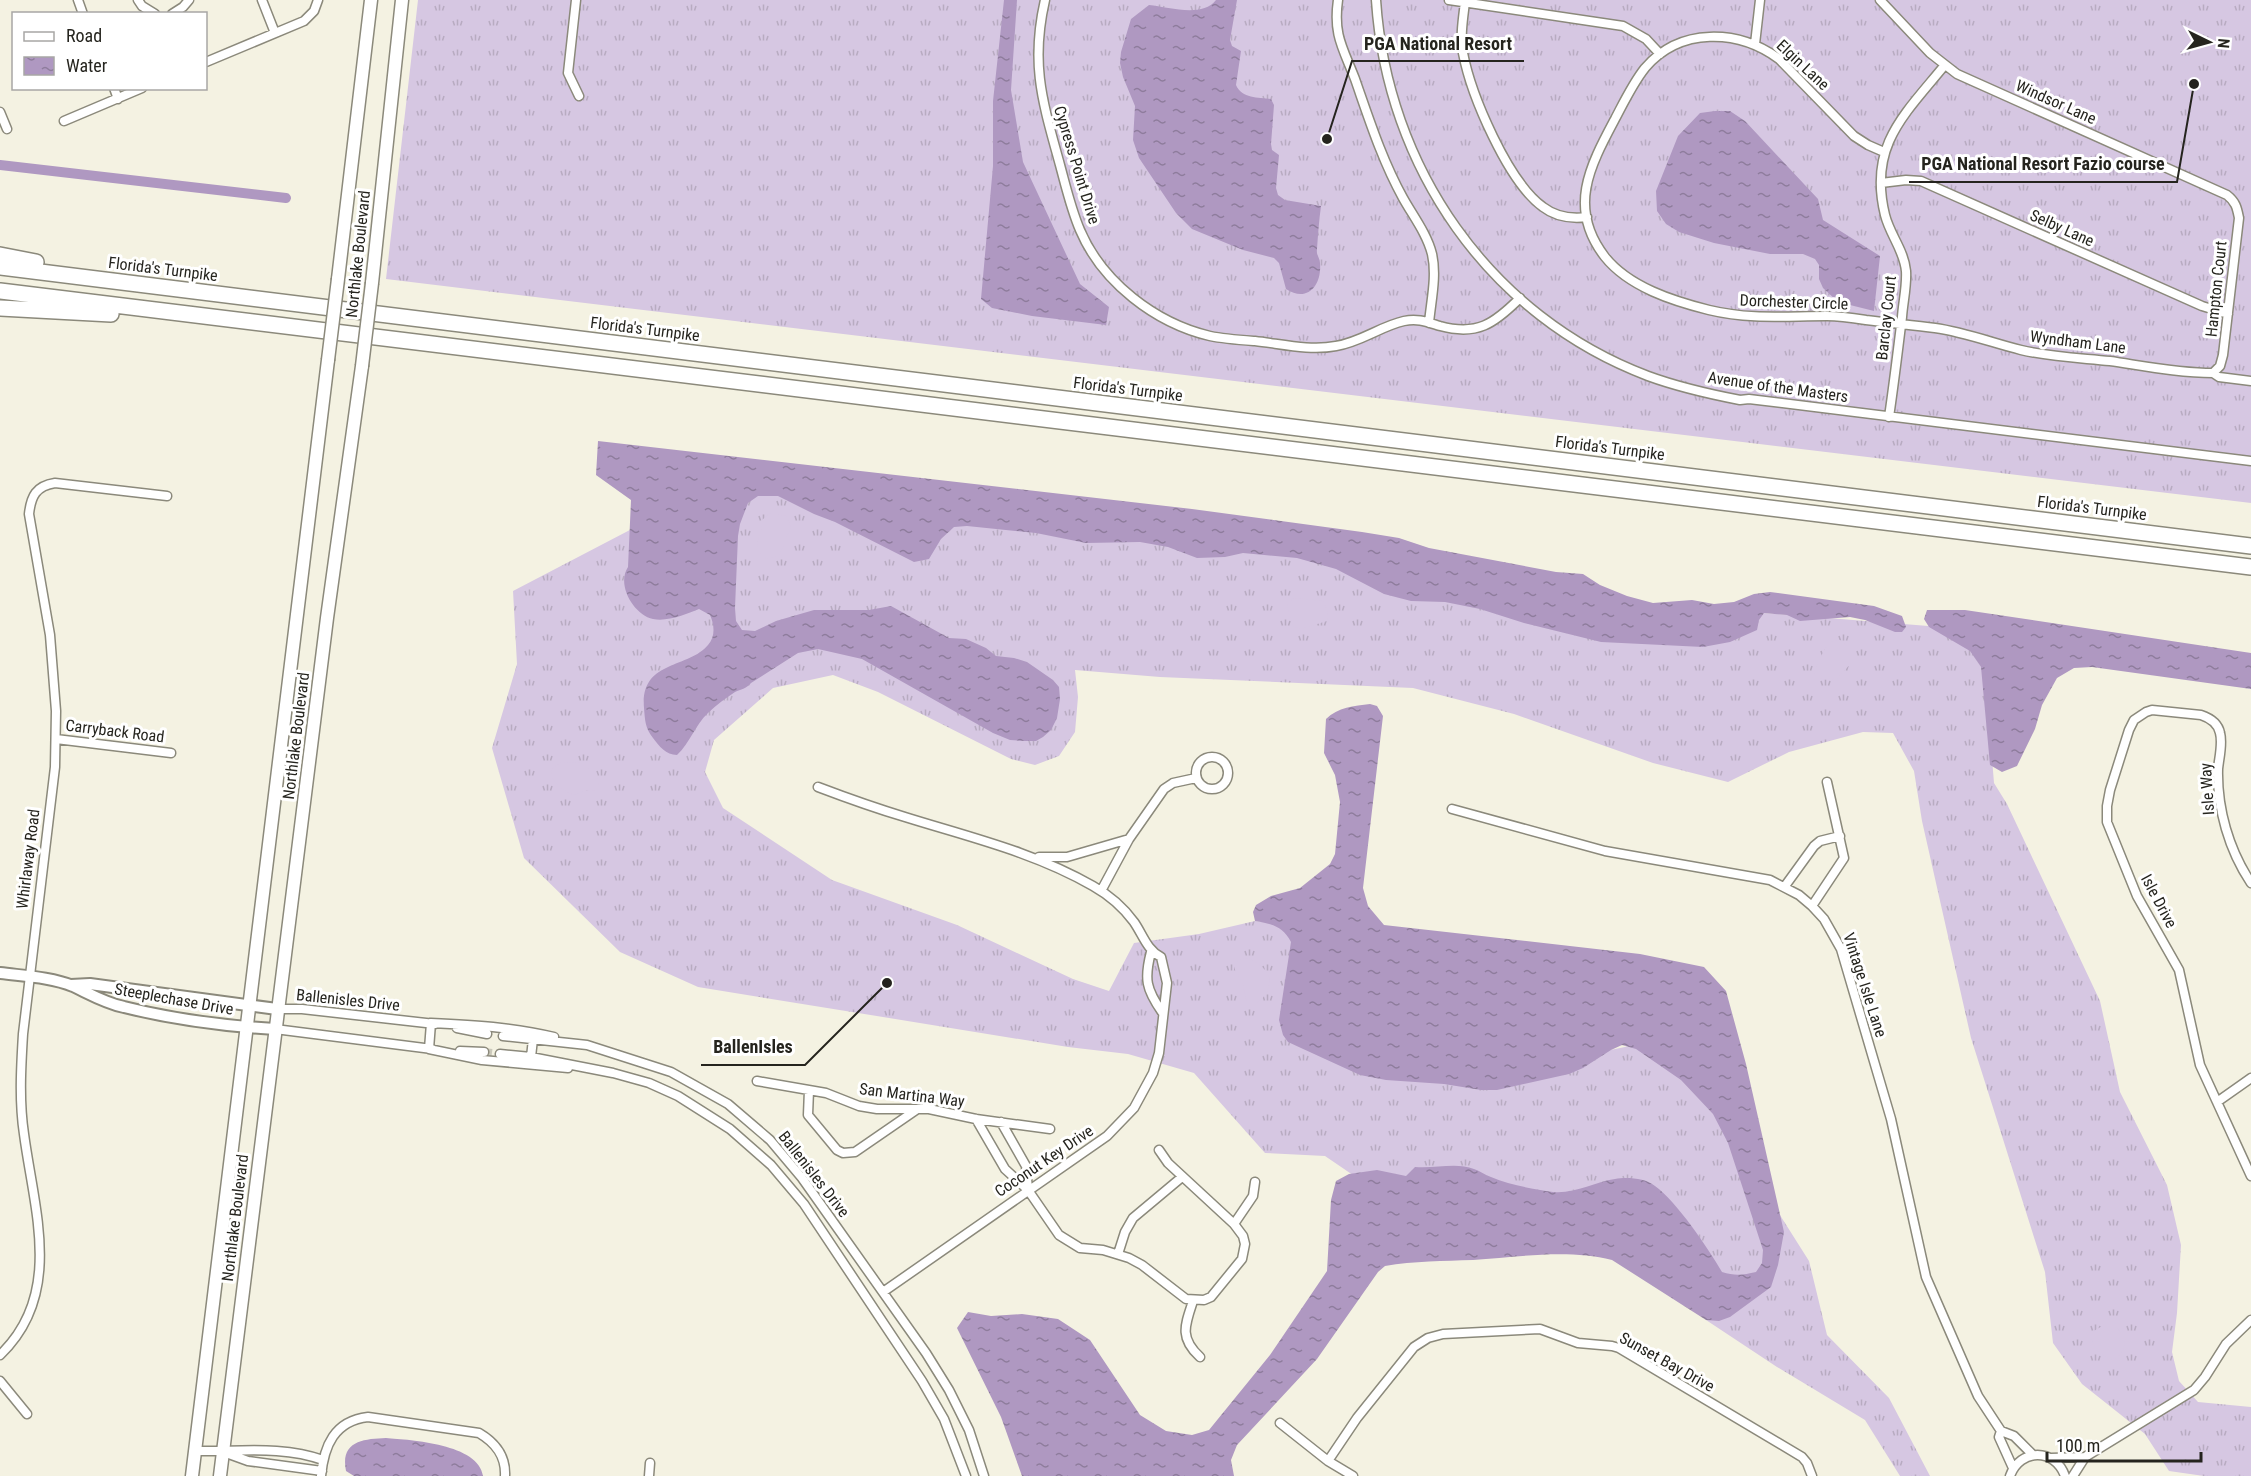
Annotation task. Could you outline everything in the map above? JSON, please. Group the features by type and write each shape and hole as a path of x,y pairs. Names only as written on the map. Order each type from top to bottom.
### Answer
{"highway":[{"path":"0,255 162,287"},
{"name":"Florida's Turnpike","path":"0,267 2251,546"},
{"path":"0,291 2251,567"},
{"path":"0,308 204,317"}],"main road":[{"name":"Northlake Boulevard","path":"192,1476 371,0"},
{"name":"Northlake Boulevard","path":"220,1476 277,1009 362,366 402,0"}],"street":[{"path":"138,0 142,6 152,12"},
{"path":"175,12 189,0"},
{"path":"261,0 275,33"},
{"path":"207,62 304,21 314,11 318,0"},
{"path":"576,0 568,74 579,96"},
{"name":"Cypress Point Drive","path":"1046,0 1038,54 1041,97 1076,218 1086,242 1101,265 1131,295 1160,315 1210,336 1318,349 1355,342 1405,321 1421,320 1453,330 1475,329 1493,322 1520,298"},
{"path":"1338,0 1337,26 1344,57 1385,163 1432,253 1434,269 1429,323"},
{"name":"Avenue of the Masters","path":"1376,0 1381,53 1388,84 1409,145 1422,174 1449,219 1489,269 1520,298 1559,329 1586,346 1625,366 1677,386 1740,400 1749,399 2251,461"},
{"path":"1449,0 1623,26 1646,39 1660,54"},
{"path":"1755,44 1760,0"},
{"name":"Windsor Lane","path":"1880,0 1944,66 1967,79 2227,195 2237,206"},
{"path":"1465,2 1462,28 1463,54 1480,108 1502,154 1529,192 1544,208 1564,217 1587,217"},
{"name":"Elgin Lane","path":"1660,54 1681,43 1711,36 1726,36 1755,44 1779,59 1854,135 1884,152"},
{"name":"Dorchester Circle","path":"1660,54 1637,79 1595,157 1586,186 1587,217 1597,245 1616,269 1641,285 1679,302 1729,314 1759,318 1828,316 1901,324"},
{"name":"Barclay Court","path":"1889,417 1906,270 1899,245 1886,218 1881,183 1884,152 1896,126 1944,66"},
{"path":"115,90 118,99"},
{"path":"64,121 138,90"},
{"path":"0,112 7,129"},
{"name":"Selby Lane","path":"1881,183 1921,181 2202,306 2228,314"},
{"name":"Hampton Court","path":"2213,372 2220,366 2223,355 2239,218 2237,206"},
{"name":"Wyndham Lane","path":"1901,324 1946,330 2025,351 2213,372 2219,377 2251,381"},
{"name":"Whirlaway Road","path":"0,1355 20,1330 29,1313 35,1296 41,1259 21,1100 23,1034 56,739 54,673 50,635 29,514 30,500 40,488 55,483 167,496"},
{"name":"Isle Drive","path":"2216,724 2208,717 2200,715 2152,710 2139,715 2129,730 2110,790 2106,814 2112,838 2137,896 2179,970 2195,1049 2251,1176"},
{"name":"Isle Way","path":"2216,724 2221,738 2219,785 2223,817 2234,851 2251,883"},
{"name":"Carryback Road","path":"56,739 171,753"},
{"path":"1101,891 1129,839 1164,789 1173,783 1196,778"},
{"path":"1812,906 1844,858 1827,782"},
{"name":"Coconut Key Drive","path":"818,787 902,816 978,837 1029,856 1101,891 1132,919 1151,952 1161,957 1167,983 1162,1012 1162,1033 1153,1073 1134,1108 1107,1136 883,1292"},
{"name":"Vintage Isle Lane","path":"1452,809 1605,851 1753,876 1785,886 1812,906 1824,920 1841,949 1892,1119 1926,1277 1978,1396 2001,1431 2014,1436 2033,1455"},
{"path":"1785,886 1814,846 1820,841 1839,836"},
{"path":"1029,856 1067,857 1129,839"},
{"path":"1151,952 1146,971 1150,995 1162,1012"},
{"name":"Steeplechase Drive","path":"0,974 30,977 71,986 96,999 123,1007 247,1027 275,1029"},
{"name":"Steeplechase Drive","path":"71,986 90,984 277,1009"},
{"name":"Ballenisles Drive","path":"277,1009 302,1009 431,1023 487,1034"},
{"path":"429,1049 431,1023 481,1025 519,1030 587,1045"},
{"path":"275,1029 429,1049 501,1063 590,1069"},
{"name":"Ballenisles Drive","path":"502,1036 587,1045 671,1072 728,1104 770,1140 802,1179 926,1353 949,1390 969,1430 984,1476"},
{"path":"531,1057 534,1039"},
{"path":"429,1049 484,1052"},
{"name":"Ballenisles Drive","path":"500,1054 531,1057 649,1083 678,1096 730,1129 771,1165 804,1204 922,1381 944,1419 966,1476"},
{"path":"2217,1102 2251,1078"},
{"name":"San Martina Way","path":"756,1081 826,1093 859,1106 877,1109 929,1110 1050,1129"},
{"path":"809,1090 808,1115 837,1150 843,1153 855,1152 917,1110"},
{"path":"976,1119 1005,1169 1028,1190 1054,1229 1065,1240 1080,1248 1118,1254 1142,1265 1186,1299 1204,1300 1211,1297 1242,1259 1245,1244 1243,1236 1234,1224 1168,1163 1159,1150"},
{"path":"1001,1122 1026,1166 1028,1190"},
{"path":"1118,1254 1133,1218 1182,1177"},
{"path":"1234,1224 1253,1196 1255,1182"},
{"path":"1193,1301 1186,1321 1186,1336 1192,1349 1200,1357"},
{"path":"2073,1476 2085,1457 2194,1390 2226,1344 2251,1320"},
{"name":"Sunset Bay Drive","path":"1328,1461 1357,1418 1420,1342 1443,1334 1540,1329 1578,1343 1619,1348 1802,1457 1808,1463 1812,1476"},
{"path":"0,1381 27,1414"},
{"path":"223,1452 248,1461 321,1474 330,1440 339,1428 360,1418 375,1417 479,1433 488,1438 498,1449 506,1476"},
{"path":"1280,1423 1328,1461 1353,1476"},
{"name":"Vintage Isle Lane","path":"2001,1431 1999,1437 2011,1472"},
{"path":"195,1451 223,1452 246,1449 308,1455 323,1461"},
{"path":"2011,1472 2018,1461 2033,1455 2042,1455 2058,1463 2065,1476"},
{"path":"2051,1458 2085,1457"},
{"path":"649,1476 650,1463"}],"green space":[{"path":"418,0 2251,0 2251,503 386,279"},
{"path":"718,484 1364,562 1588,633 1764,613 1941,627 1971,651 1985,673 1994,783 2007,804 2100,1001 2120,1092 2167,1185 2181,1245 2172,1352 2179,1381 2198,1402 2251,1407 2251,1476 2204,1476 2169,1471 2145,1434 2082,1384 2053,1343 2045,1272 1971,1038 1922,821 1914,771 1893,733 1863,732 1789,752 1728,782 1653,763 1514,714 1413,688 1160,677 1075,670 1078,697 1075,732 1059,756 1035,765 1011,759 878,692 833,675 773,688 714,740 705,772 723,808 832,880 957,925 1073,979 1109,991 1134,943 1199,934 1255,921 1294,924 1491,1075 1644,1043 1707,1092 1744,1158 1809,1261 1827,1335 1889,1398 1930,1476 1900,1476 1865,1420 1777,1367 1706,1320 1673,1222 1591,1198 1369,1186 1325,1156 1265,1153 1194,1073 1128,1054 1068,1047 698,987 620,952 524,858 492,748 517,664 513,591"},
{"path":"770,513 786,516 791,527 779,556 767,559 761,555 757,546 762,520"},
{"path":"1292,599 1323,601 1328,612 1327,621 1301,629 1293,626 1287,606"},
{"path":"1840,640 1851,650 1851,663 1838,678 1819,678 1814,674 1820,657 1832,641"},
{"path":"563,762 580,763 597,773 599,786 595,790 574,795 563,789 551,775 555,766"},
{"path":"1249,958 1264,969 1269,979 1265,995 1252,1004 1247,1003 1242,981 1235,970 1235,964 1241,959"},
{"path":"2104,1326 2118,1329 2124,1341 2121,1353 2114,1360 2102,1354 2093,1344 2093,1334"}],"water":[{"path":"1004,0 1017,0 1011,90 1023,162 1080,284 1109,307 1106,325 1032,316 992,308 981,299 993,166 993,101"},
{"path":"1216,0 1237,0 1230,40 1232,46 1241,51 1236,85 1242,93 1271,99 1274,105 1271,144 1272,150 1279,155 1276,188 1278,195 1285,200 1321,206 1317,251 1320,271 1316,285 1307,293 1294,293 1286,289 1279,263 1274,258 1243,250 1192,229 1176,213 1139,158 1133,140 1135,106 1120,63 1131,19 1149,5 1194,10 1202,9"},
{"path":"1730,111 1745,121 1818,199 1823,220 1880,256 1874,311 1838,302 1823,288 1819,279 1819,265 1815,259 1803,254 1770,254 1714,243 1679,232 1666,224 1657,211 1656,191 1678,136 1700,113"},
{"path":"598,441 1192,509 1362,532 1399,538 1429,548 1556,572 1583,574 1600,585 1653,603 1692,600 1714,604 1734,602 1754,594 1770,592 1874,606 1902,616 1906,627 1902,632 1895,632 1865,620 1850,617 1800,621 1787,615 1764,613 1759,620 1757,630 1730,642 1703,647 1601,642 1524,623 1480,609 1445,602 1411,601 1384,594 1336,569 1297,558 1243,553 1225,557 1197,558 1168,547 1140,542 1086,543 1036,533 967,526 954,527 941,539 929,559 914,562 778,496 758,496 748,503 738,536 735,608 736,621 742,630 755,631 776,621 814,610 869,610 891,606 949,638 966,639 986,648 996,656 1027,662 1053,680 1059,687 1057,718 1051,730 1036,741 1010,740 993,733 862,659 818,649 798,653 714,707 703,718 682,750 677,755 673,755 660,747 648,731 644,708 645,692 657,673 699,653 708,645 714,630 710,615 699,609 659,620 639,612 629,598 624,582 628,567 631,500 596,475"},
{"path":"1927,610 1965,610 2251,653 2251,689 2092,667 2074,668 2057,678 2042,705 2035,729 2017,766 2002,772 1990,765 1981,667 1970,651 1929,627 1924,619"},
{"path":"1370,704 1377,706 1383,716 1363,888 1368,906 1384,925 1640,954 1704,967 1726,991 1746,1064 1784,1232 1771,1287 1730,1317 1719,1321 1706,1320 1612,1260 1595,1257 1561,1254 1385,1266 1378,1272 1317,1359 1237,1445 1231,1460 1234,1476 1022,1476 1001,1417 957,1328 968,1312 991,1316 1022,1314 1058,1319 1090,1340 1140,1415 1166,1431 1192,1435 1209,1430 1270,1355 1327,1271 1331,1200 1336,1181 1349,1174 1377,1170 1406,1176 1415,1167 1460,1166 1506,1182 1553,1192 1577,1190 1615,1179 1641,1180 1651,1183 1673,1203 1722,1272 1739,1275 1756,1272 1762,1263 1763,1250 1728,1143 1713,1114 1681,1080 1636,1049 1622,1045 1569,1074 1497,1090 1481,1090 1360,1075 1288,1042 1283,1035 1279,1020 1291,942 1284,932 1276,927 1255,921 1253,912 1256,905 1271,896 1300,888 1330,864 1335,854 1340,802 1335,775 1324,753 1326,719 1352,706"},
{"path":"386,1438 427,1442 457,1450 479,1465 483,1476 354,1476 346,1471 346,1453 350,1448 369,1439"}],"waterway":[{"path":"0,165 286,198"}],"tunnel":[{"path":"484,1052 500,1054"}],"place":[{"name":"PGA National Resort Fazio course","path":"2194,84"},
{"name":"PGA National Resort","path":"1327,139"},
{"name":"BallenIsles","path":"887,983"}]}
